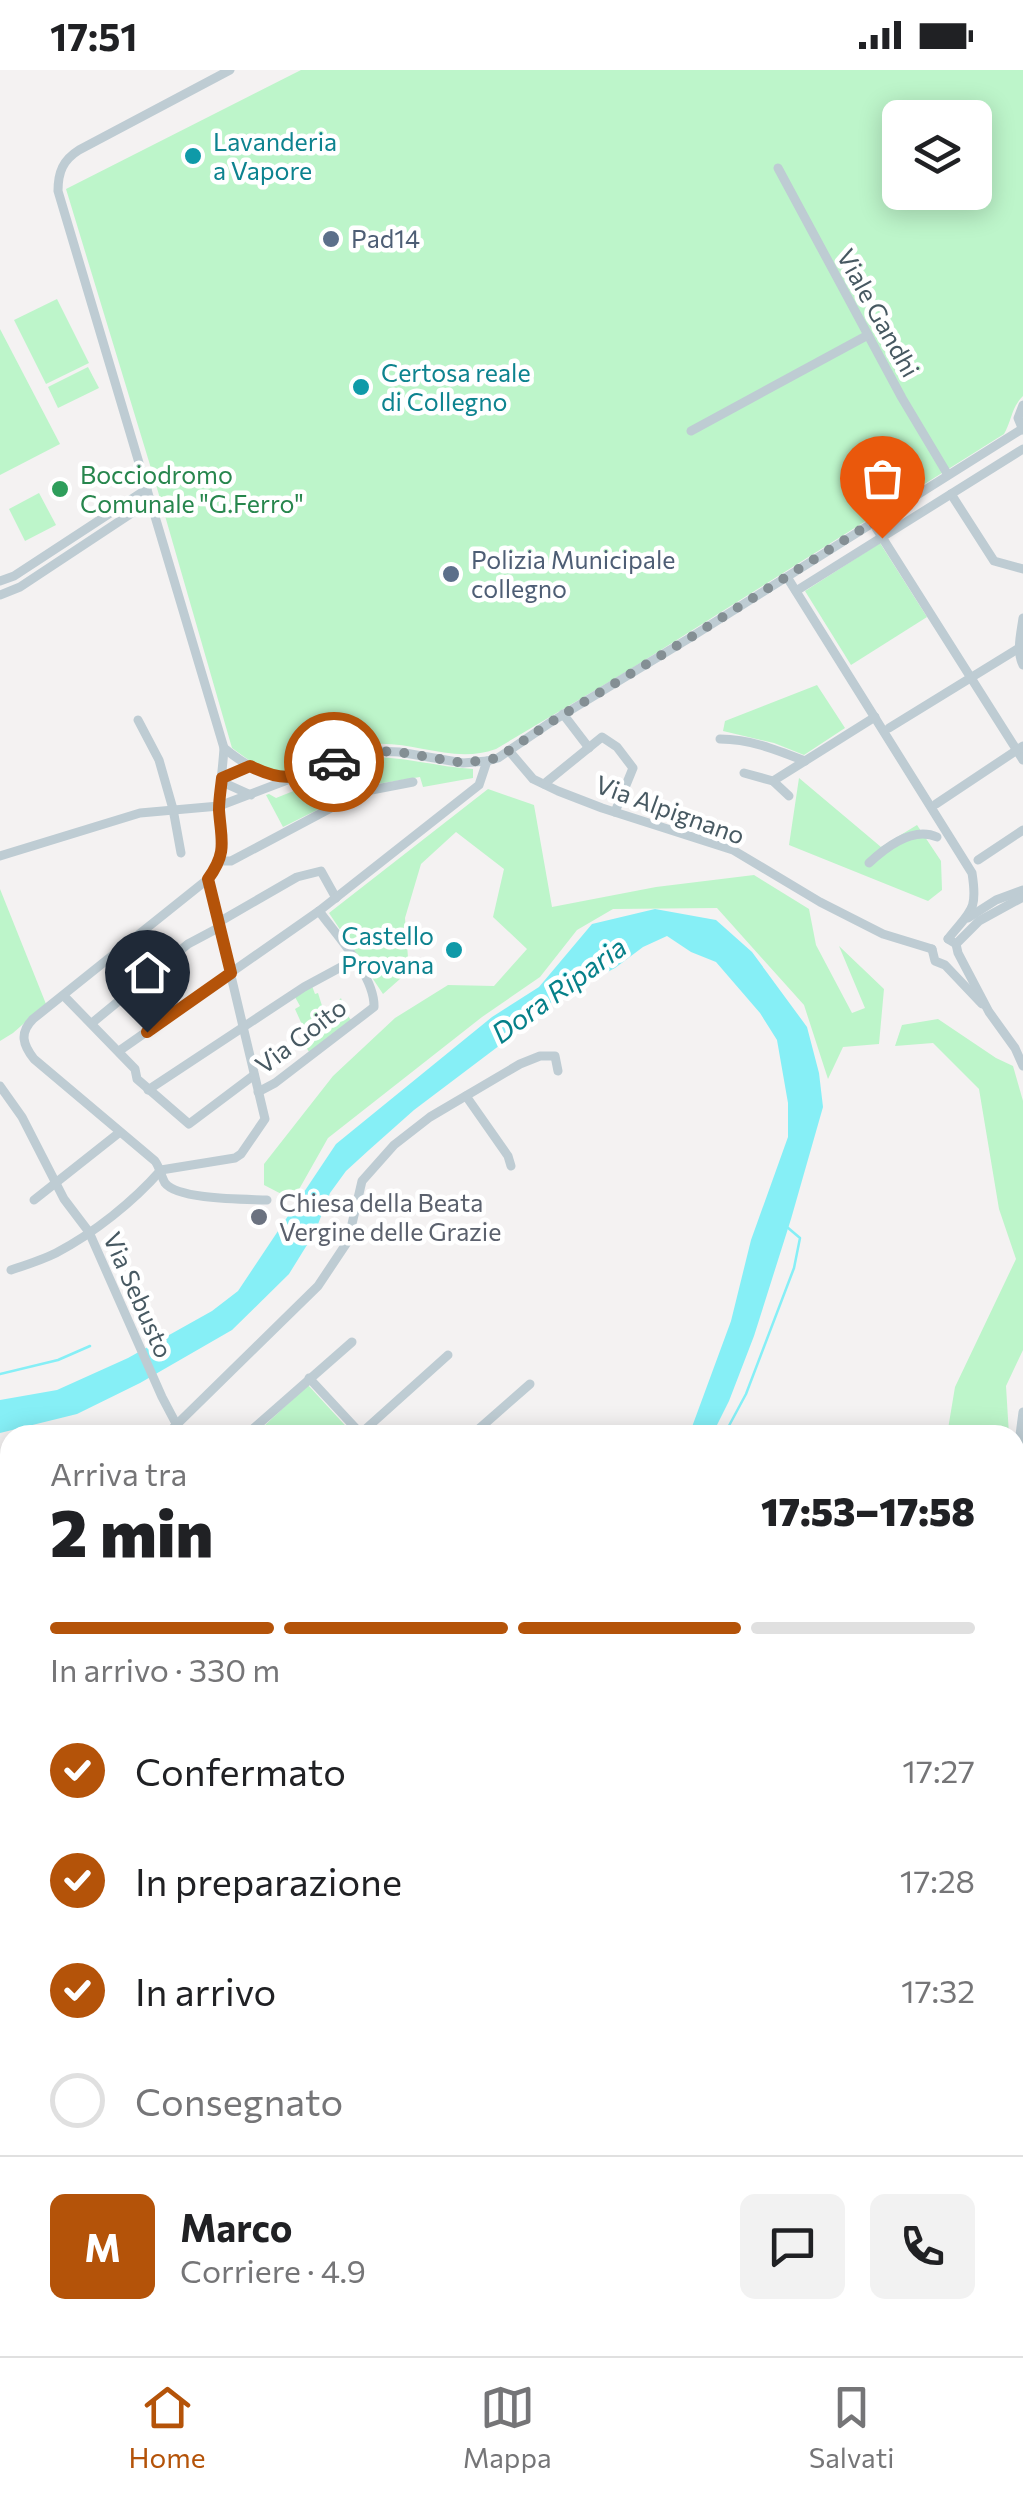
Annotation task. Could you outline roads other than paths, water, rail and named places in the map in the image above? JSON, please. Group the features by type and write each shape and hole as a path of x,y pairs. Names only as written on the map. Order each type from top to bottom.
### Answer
{"street":[{"path":"230,70 70,156 60,170 58,191 224,748 219,806 223,849 220,862 208,879 25,1027 23,1035 26,1048 46,1069 155,1161 165,1182 175,1191 267,1200"},
{"name":"Viale Gandhi","path":"778,168 948,475"},
{"path":"691,430 868,335"},
{"path":"0,856 122,818 219,806 356,754 398,752 463,763 486,762 510,752 564,714 1022,430 1018,418 1023,405"},
{"path":"796,591 1023,449"},
{"path":"0,581 14,576 147,488"},
{"path":"952,494 994,561 1023,570"},
{"path":"0,595 20,587 150,500"},
{"path":"873,522 1021,752 936,804"},
{"path":"787,577 972,873 975,901 961,922 953,962 945,965"},
{"path":"1023,618 1023,665"},
{"path":"889,728 1021,648"},
{"path":"564,714 589,748"},
{"path":"773,782 875,717"},
{"path":"138,720 159,760 174,809 181,852"},
{"path":"544,784 602,737 617,747 634,768 615,812"},
{"path":"720,739 751,742 805,762"},
{"path":"224,748 274,777 292,778"},
{"name":"Via Alpignano","path":"510,752 533,779 615,812 733,850 882,934 932,949"},
{"path":"119,1051 336,898 479,785 486,762"},
{"path":"222,780 250,766"},
{"path":"744,773 773,782 789,796"},
{"path":"222,780 251,795"},
{"path":"220,862 231,862 361,792 413,782"},
{"path":"978,860 1023,830"},
{"path":"869,863 910,836 927,833 937,837"},
{"path":"92,1022 188,944 297,876 321,871 336,898"},
{"path":"12,1270 55,1254 88,1232 122,1208 162,1170 235,1158 264,1119 208,879"},
{"path":"961,922 988,904 1023,893"},
{"path":"954,945 979,922 1023,893"},
{"name":"Via Goito","path":"258,1092 276,1084 374,1007 373,992 364,973 319,911"},
{"path":"989,1012 945,965 935,960 932,949 936,941 954,945 1023,1066"},
{"path":"148,1090 304,987 354,960"},
{"path":"64,996 135,1069 137,1079 189,1124 254,1075"},
{"path":"185,1425 318,1286 348,1241 362,1181 394,1145 430,1117 520,1064 540,1056 556,1056 558,1071"},
{"name":"Via Sebusto","path":"0,1086 22,1118 64,1199 88,1232 177,1425"},
{"path":"466,1096 511,1166"},
{"path":"34,1200 120,1132"},
{"path":"257,1425 352,1342"},
{"path":"371,1425 448,1355"},
{"path":"309,1378 353,1425"},
{"path":"483,1425 530,1384"}],"water":[{"name":"Dora Riparia","path":"655,909 716,920 752,952 807,1027 819,1073 823,1107 791,1219 754,1336 717,1425 693,1425 731,1321 751,1240 788,1137 788,1103 777,1040 760,1013 716,962 667,936 552,1002 369,1150 330,1193 315,1232 289,1274 232,1330 77,1414 32,1425 0,1425 0,1400 57,1390 128,1358 212,1311 238,1291 336,1144 492,1017 539,987 592,924"}],"waterway":[{"path":"729,1425 746,1394 794,1268 800,1238 787,1227"},
{"path":"0,1374 58,1360 90,1346"}],"place":[{"name":"Lavanderia a Vapore","path":"193,156"},
{"name":"Pad14","path":"331,239"},
{"name":"Certosa reale di Collegno","path":"361,387"},
{"name":"Bocciodromo Comunale \"G.Ferro\"","path":"60,489"},
{"name":"Polizia Municipale collegno","path":"451,574"},
{"name":"Castello Provana","path":"454,950"},
{"name":"Chiesa della Beata Vergine delle Grazie","path":"259,1217"}]}
